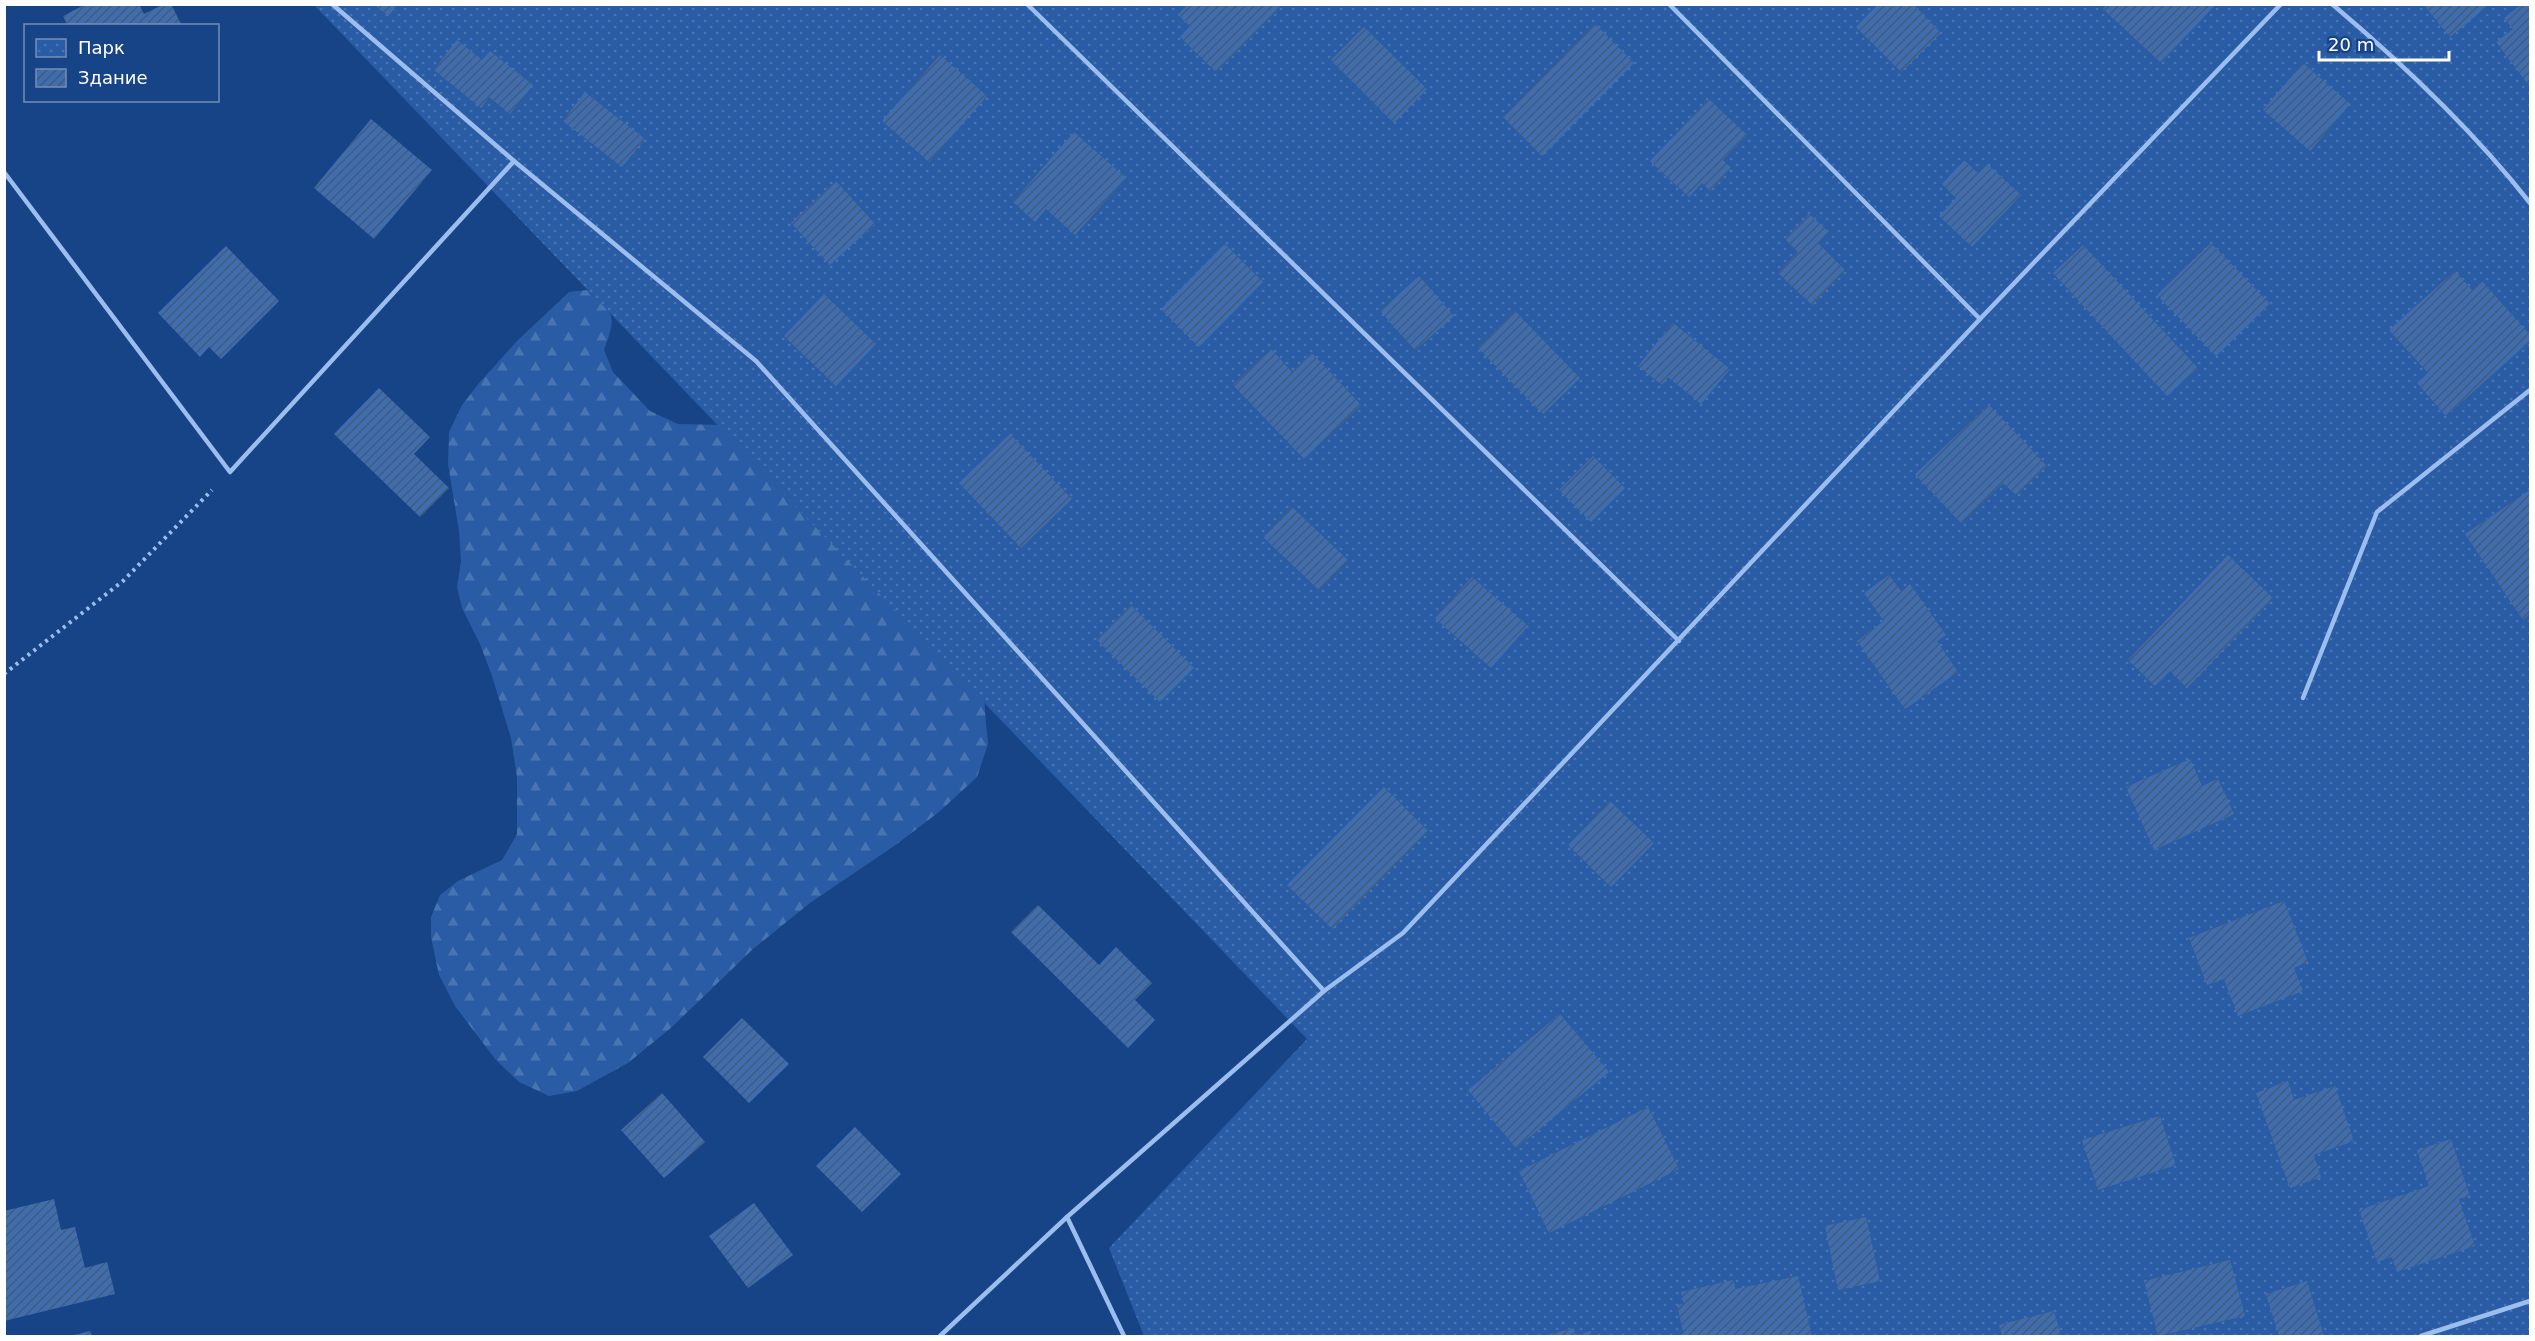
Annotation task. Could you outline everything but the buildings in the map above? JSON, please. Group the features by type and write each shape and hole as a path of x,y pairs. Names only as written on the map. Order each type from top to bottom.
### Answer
{"lane":[{"path":"332,4 514,161 756,361 1324,991"},
{"path":"1028,4 1679,641"},
{"path":"1669,4 1980,319"},
{"path":"940,1336 1067,1218 1324,991 1403,933 1980,319 2281,4"},
{"path":"2332,4 2387,50 2506,172 2530,203"},
{"path":"4,172 230,472 514,161"},
{"path":"2303,698 2377,513 2530,390"},
{"path":"1067,1218 1124,1336"},
{"path":"2421,1336 2530,1301"}],"path":[{"path":"4,674 123,581 230,472"}],"green space":[{"path":"314,5 2530,5 2530,1336 1144,1336 1109,1248 1307,1039"},
{"path":"587,290 608,310 611,316 611,329 604,350 613,372 650,411 678,424 726,425 982,678 988,744 977,777 939,812 897,844 810,903 753,949 672,1027 628,1063 577,1091 549,1096 519,1082 495,1059 455,1006 439,975 431,937 431,917 440,895 458,881 502,860 517,834 517,777 511,738 492,676 480,644 462,608 457,587 461,561 459,531 448,464 449,432 462,405 517,341 569,292"}]}
